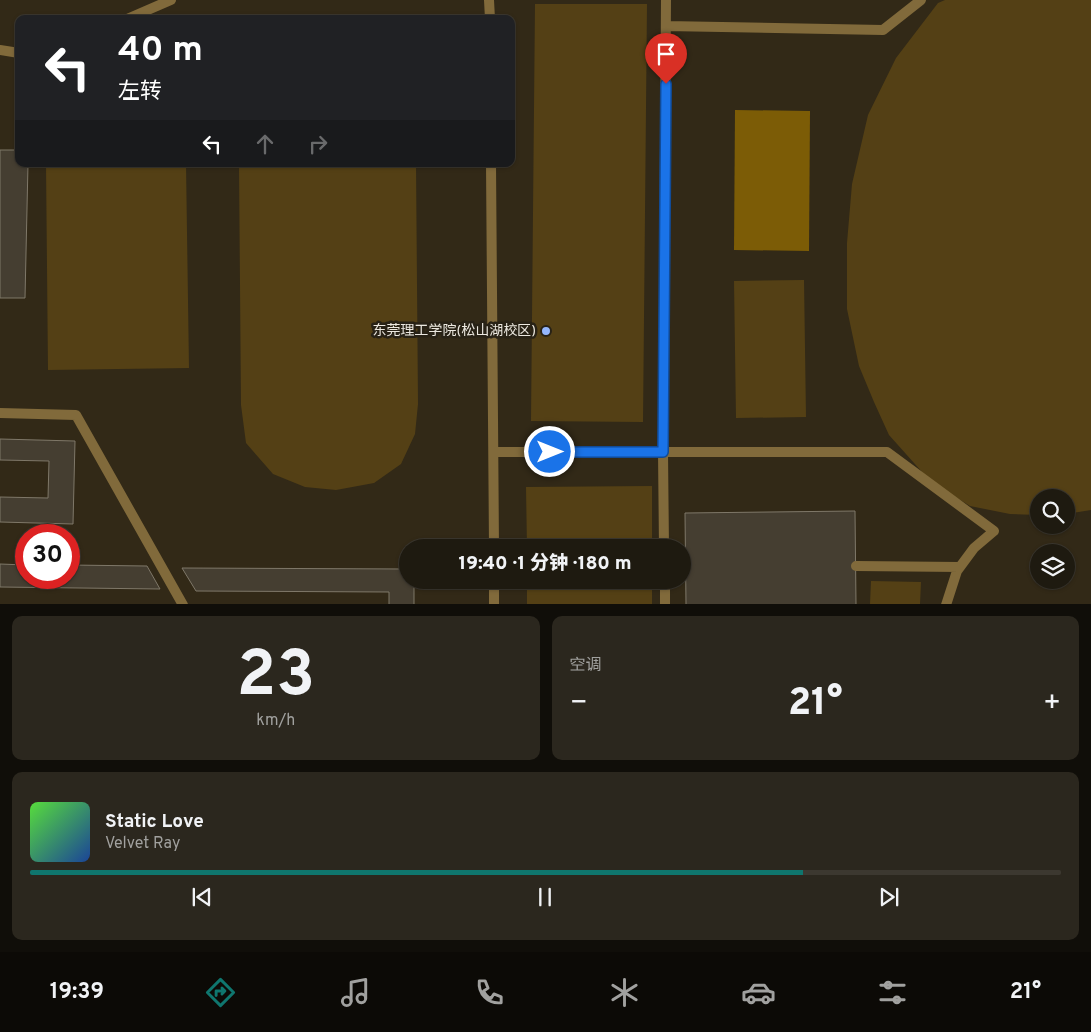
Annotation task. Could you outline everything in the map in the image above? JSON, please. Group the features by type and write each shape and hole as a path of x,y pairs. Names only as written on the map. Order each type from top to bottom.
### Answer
{"street":[{"path":"136,15 171,0"},
{"path":"489,0 490,15"},
{"path":"664,539 666,0"},
{"path":"666,26 883,30 921,0"},
{"path":"0,50 15,52"},
{"path":"492,167 494,539"},
{"path":"0,413 76,415 183,604"},
{"path":"494,452 887,452 994,531 974,548 957,571 946,604"},
{"path":"856,566 960,567"},
{"path":"494,589 494,604"},
{"path":"665,589 666,604"}],"shaded area":[{"name":"东莞理工学院(松山湖校区)","path":"0,0 1091,0 1091,604 0,604"},
{"path":"945,0 1091,0 1091,510 1075,513 1075,489 1030,489 1030,515 1010,514 970,506 931,482 889,435 859,366 847,309 847,243 852,184 868,115 896,58 938,3"},
{"path":"535,4 647,4 643,422 531,421"},
{"path":"735,110 810,111 809,251 734,250"},
{"path":"46,167 186,167 189,368 48,370"},
{"path":"239,167 416,167 418,404 415,434 401,464 374,483 336,490 305,487 273,474 246,443 241,405"},
{"path":"804,280 806,417 736,418 734,281"},
{"path":"652,486 652,539 527,539 526,487"},
{"path":"871,581 921,582 920,604 870,604"},
{"path":"527,589 652,589 652,604 527,604"}],"building":[{"path":"0,150 15,150 15,167 28,167 25,298 0,298"},
{"path":"0,439 75,441 73,524 0,522 0,497 48,498 49,461 0,460"},
{"path":"855,511 856,604 686,604 686,589 691,589 691,539 685,539 685,513"},
{"path":"0,564 15,565 15,587 0,587"},
{"path":"80,565 147,566 160,589 80,588"},
{"path":"182,568 399,569 399,589 414,589 414,604 389,604 389,592 196,591"}],"place":[{"name":"东莞理工学院(松山湖校区)","path":"546,331"}],"route":[{"path":"550,452 663,452 666,84"}]}
